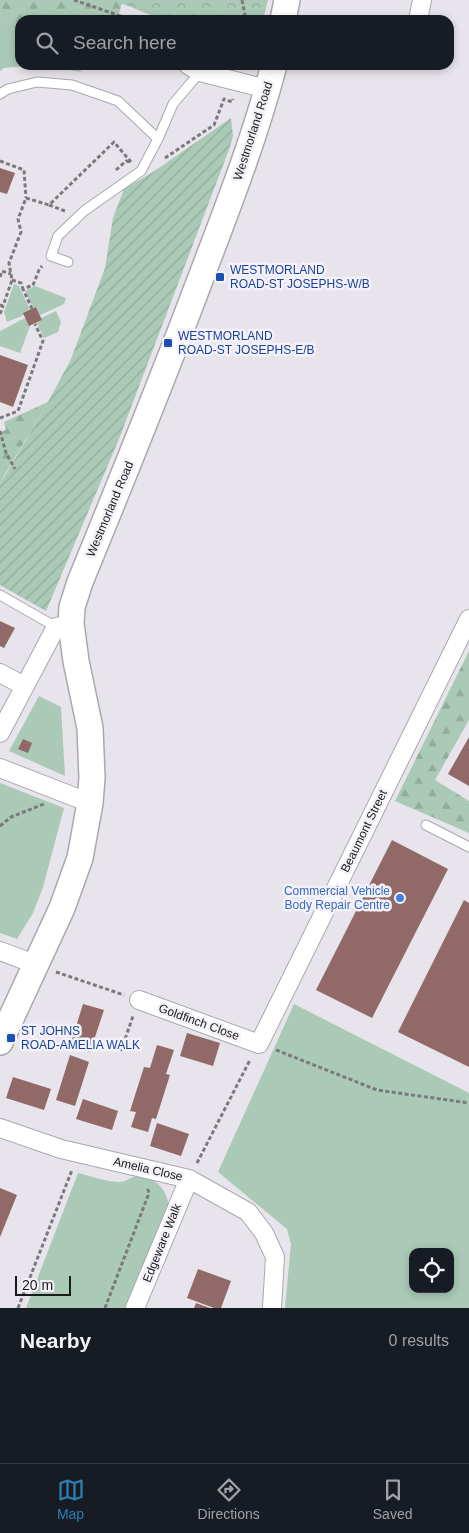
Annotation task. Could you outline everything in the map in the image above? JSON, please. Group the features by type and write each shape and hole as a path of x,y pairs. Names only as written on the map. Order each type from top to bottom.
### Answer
{"street":[{"path":"284,15 287,0"},
{"path":"419,15 422,0"},
{"path":"198,70 268,89"},
{"name":"Westmorland Road","path":"0,1042 62,908 80,858 90,804 92,778 90,728 76,661 64,625 152,405 224,215 268,89 273,70"},
{"name":"Beaumont Street","path":"259,1044 469,619"},
{"path":"0,733 24,686 64,625"},
{"path":"0,673 24,686"},
{"path":"0,768 90,804"},
{"path":"0,951 37,965"},
{"name":"Goldfinch Close","path":"139,1000 259,1044"},
{"name":"Amelia Close","path":"0,1128 61,1149 189,1179 248,1212 264,1233 275,1257 272,1308"},
{"name":"Edgeware Walk","path":"135,1308 189,1179"}],"lane":[{"path":"68,262 51,256 58,236 78,218 141,171 173,104 193,70"},
{"path":"0,94 8,89 38,82 72,85 118,101 158,138"},
{"path":"0,596 64,625"},
{"path":"426,825 469,847"}],"path":[{"path":"74,0 118,15"},
{"path":"242,0 245,15"},
{"path":"49,206 114,142 132,162"},
{"path":"0,161 24,170 26,198 18,219 21,232 9,263 12,280 1,306 0,314"},
{"path":"26,198 67,211"},
{"path":"23,289 33,285 39,270 51,256"},
{"path":"0,277 2,270 11,274"},
{"path":"12,280 21,283 32,309"},
{"path":"0,418 18,411 43,341 35,324"},
{"path":"0,431 6,453 16,469"},
{"path":"0,826 11,817 48,803 64,793"},
{"path":"37,965 139,1000 122,1051"},
{"path":"189,1179 259,1044 377,1090 469,1103"},
{"path":"18,1308 79,1153"},
{"path":"104,1308 149,1193 141,1168"}],"green space":[{"path":"0,0 123,0 118,15 15,15 15,31 0,21"},
{"path":"113,0 268,0 264,15 150,15"},
{"path":"0,21 15,30 15,67 4,68 0,71"},
{"path":"231,118 233,136 230,147 119,439 46,611 0,585 0,484 71,359 105,268 113,218 124,189 153,172"},
{"path":"14,284 19,286 30,310 24,315 7,322 4,312"},
{"path":"35,286 66,298 64,304 40,315 36,307 33,308 25,291"},
{"path":"56,311 61,322 58,332 44,338 37,323 42,320 41,318"},
{"path":"25,318 30,326 20,353 0,346 0,331"},
{"path":"48,402 0,484 0,432 6,430 4,422"},
{"path":"469,651 469,720 435,780 469,801 469,833 395,801"},
{"path":"39,696 61,707 65,776 9,751"},
{"path":"0,783 64,808 43,887 33,913 17,939 0,933"},
{"path":"294,1004 469,1093 469,1308 285,1308 291,1244 287,1229 218,1172"},
{"path":"78,1173 115,1182 122,1182 138,1176 150,1179 160,1185 166,1195 169,1206 126,1308 26,1308"}],"building":[{"path":"0,168 15,173 7,194 0,192"},
{"path":"36,307 42,320 29,326 23,313"},
{"path":"0,355 28,365 13,407 0,402"},
{"path":"0,621 15,628 4,648 0,646"},
{"path":"469,737 469,786 448,774"},
{"path":"23,739 32,743 28,753 18,749"},
{"path":"392,840 448,869 372,1018 316,990"},
{"path":"464,900 469,903 469,1067 398,1032"},
{"path":"83,1004 104,1010 90,1052 70,1046"},
{"path":"187,1033 220,1043 213,1066 180,1056"},
{"path":"157,1045 174,1050 166,1074 170,1075 156,1119 152,1118 148,1132 131,1127 136,1112 130,1111 144,1067 150,1068"},
{"path":"70,1055 89,1062 75,1106 56,1100"},
{"path":"13,1077 51,1089 44,1110 6,1098"},
{"path":"83,1099 118,1111 112,1130 76,1119"},
{"path":"157,1123 189,1134 181,1156 150,1146"},
{"path":"0,1188 17,1195 0,1237"},
{"path":"198,1269 231,1281 221,1308 214,1308 187,1298"},
{"path":"196,1303 210,1308 194,1308"}],"place":[{"name":"WESTMORLAND ROAD-ST JOSEPHS-W/B","path":"220,277"},
{"name":"WESTMORLAND ROAD-ST JOSEPHS-E/B","path":"168,343"},
{"name":"Commercial Vehicle Body Repair Centre","path":"400,898"},
{"name":"ST JOHNS ROAD-AMELIA WALK","path":"11,1038"}]}
